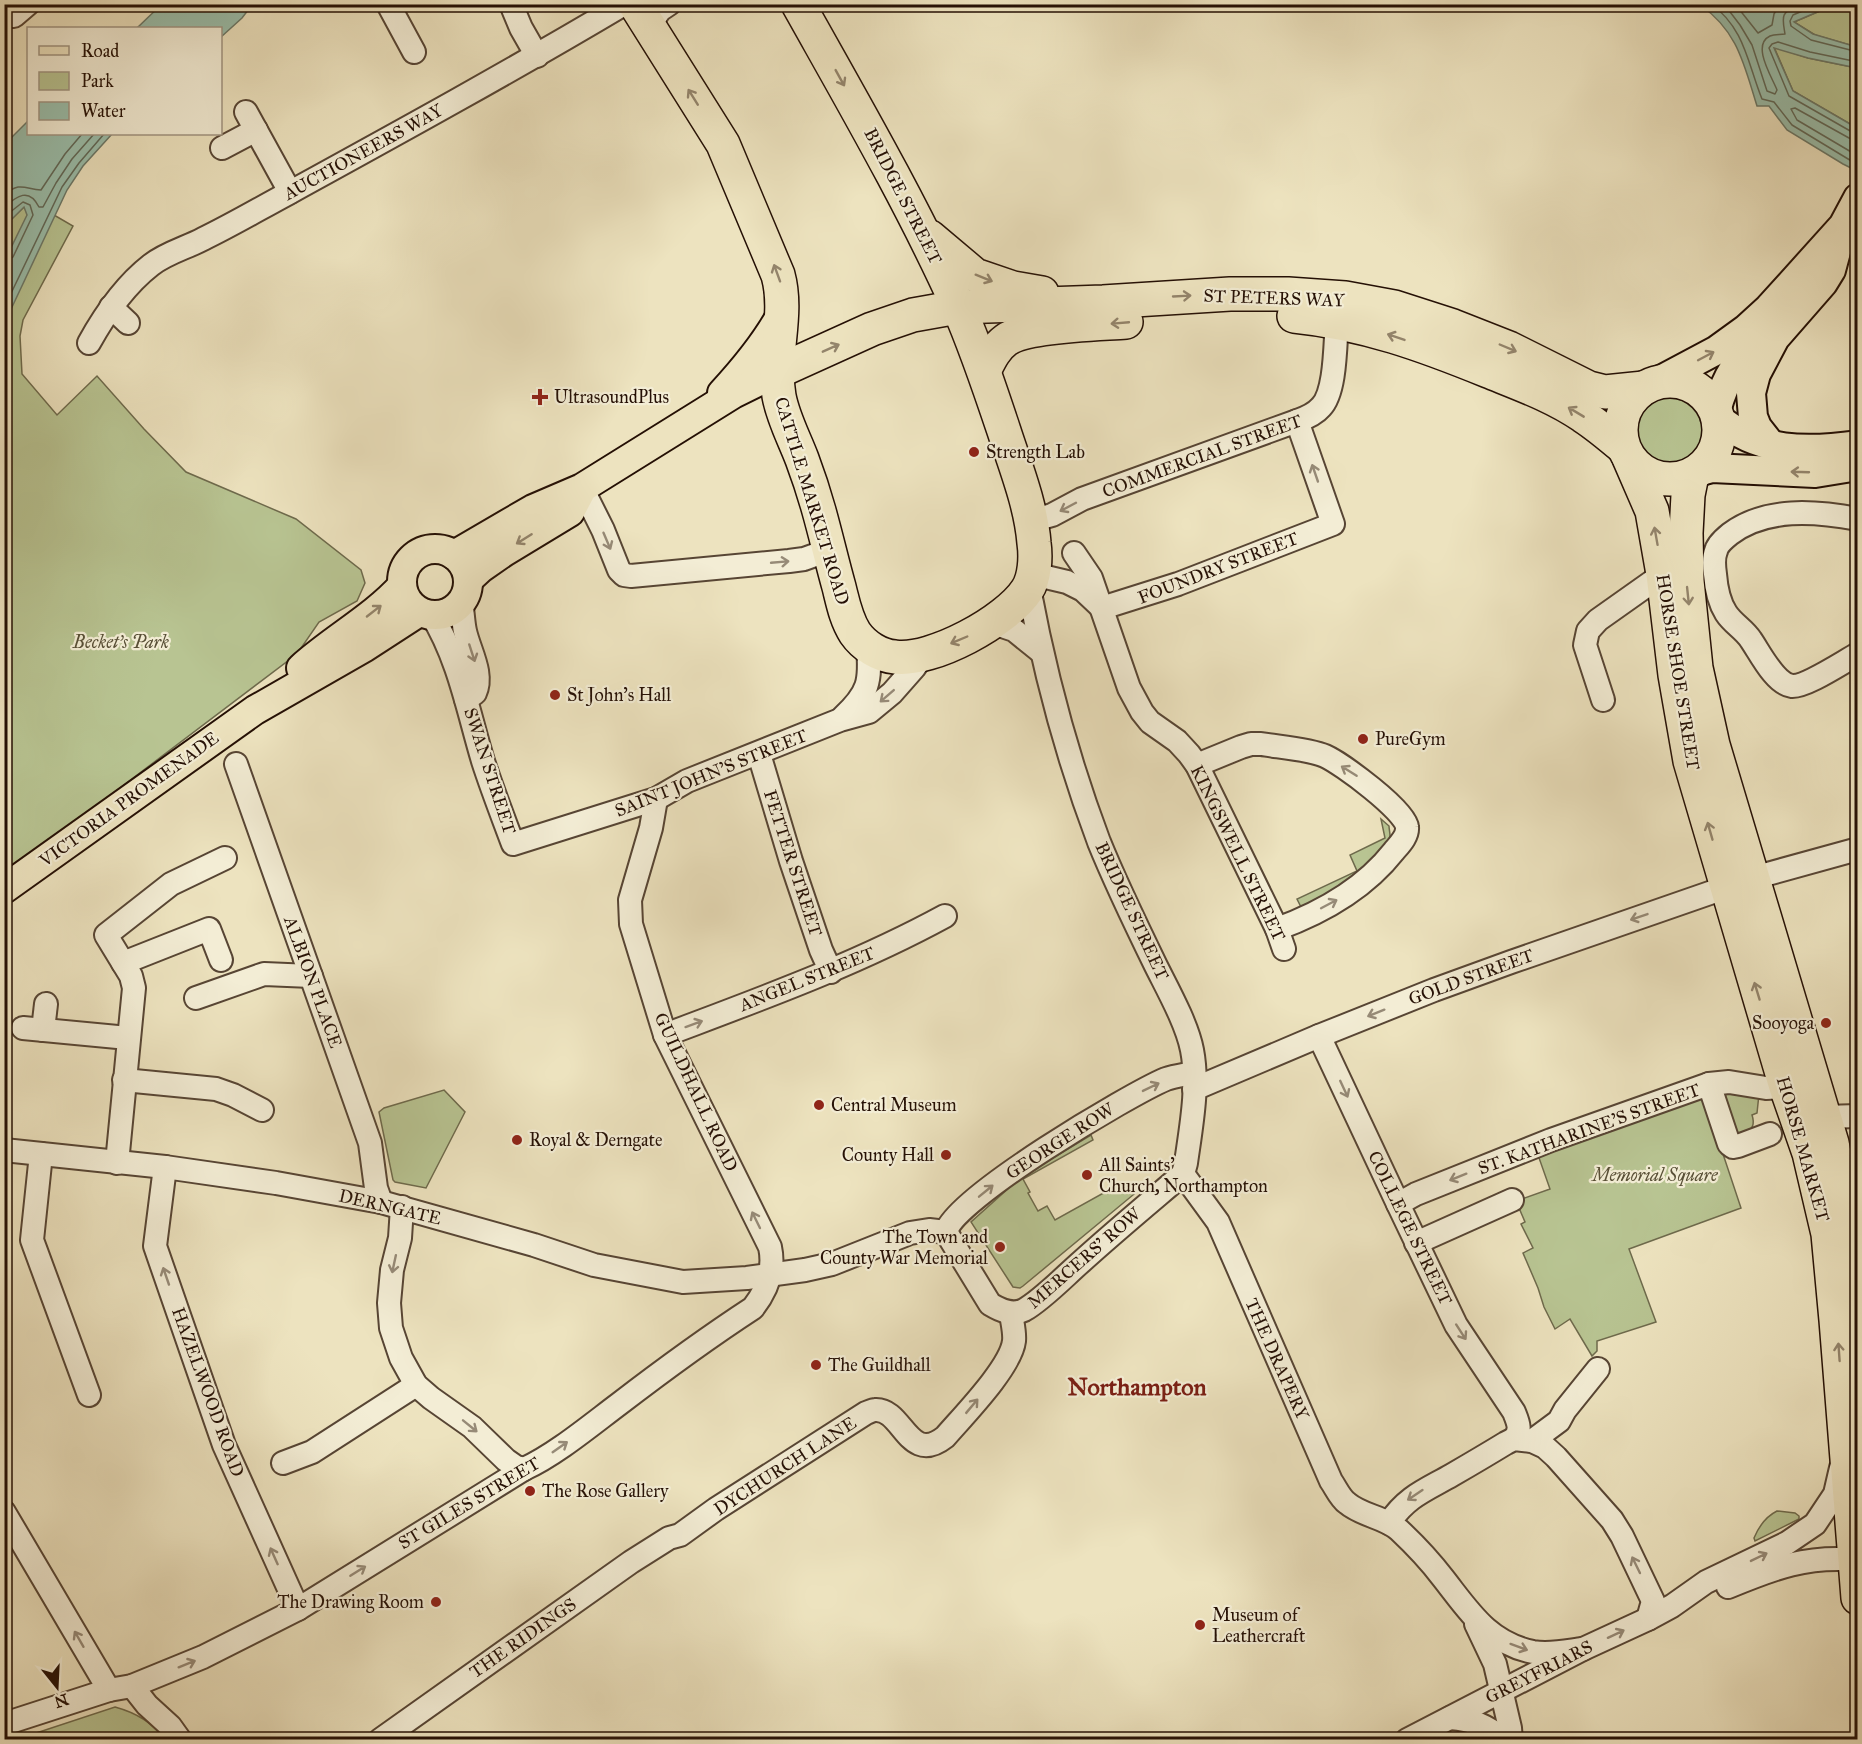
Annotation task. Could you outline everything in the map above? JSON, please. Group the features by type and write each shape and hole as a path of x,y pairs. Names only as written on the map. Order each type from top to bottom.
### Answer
{"highway":[{"name":"CATTLE MARKET ROAD","path":"651,12 723,144 778,275 782,290 783,312 777,372 779,395 785,418 819,511 845,612 855,633 868,647"},
{"name":"BRIDGE STREET","path":"804,16 887,162 958,307 992,358 1031,521 1035,545 1031,581"},
{"path":"922,230 975,274 992,281 1012,288 1103,302"},
{"name":"ST PETERS WAY","path":"958,307 1103,302 1230,294 1288,294 1345,298 1394,307 1453,326 1509,348 1589,388 1605,392 1649,386"},
{"path":"777,372 872,329 913,315 958,307"},
{"name":"ST PETERS WAY","path":"992,358 1008,338 1031,330 1222,314 1295,316 1336,321 1378,331 1446,354 1557,400 1583,416 1626,453"},
{"path":"1667,381 1681,382 1694,387 1704,395 1717,415 1719,437 1715,452 1695,473 1670,480 1655,478 1641,471 1626,453 1620,430 1625,410 1634,396 1649,386 1667,381"},
{"name":"HORSE SHOE STREET","path":"1626,453 1652,511 1690,761 1739,882"},
{"name":"HORSE SHOE STREET","path":"1695,473 1688,495 1686,545 1687,581 1696,668 1739,882"},
{"name":"SAINT JOHN'S STREET","path":"923,655 993,623 1012,608 1031,581"},
{"path":"868,647 891,657 923,655"},
{"name":"HORSE MARKET","path":"1739,882 1789,1000 1824,1117 1836,1162 1850,1234 1857,1291"},
{"name":"HORSE MARKET","path":"1739,882 1789,1097 1809,1153 1828,1234 1856,1560 1857,1598"},
{"path":"1789,1000 1784,1014 1794,1070 1789,1097"},
{"path":"1816,1184 1824,1117"}],"main road":[{"path":"1857,198 1825,264 1743,354 1725,382 1717,415 1737,432 1771,445 1823,450 1857,446"},
{"path":"1649,386 1717,350 1746,329 1840,235"},
{"path":"1771,445 1757,427 1753,417 1751,393 1756,374 1774,338 1823,283 1831,270 1840,235"},
{"path":"704,412 745,369 770,336 783,312"},
{"path":"454,555 543,504 582,488 733,394 777,372"},
{"path":"704,412 752,400 767,403 785,418"},
{"path":"1695,473 1712,468 1815,473 1857,466"},
{"path":"465,591 465,569 454,555 444,550 432,549 421,552 410,559 404,569 402,586 407,602 425,613 442,615 453,611 481,568 570,512 582,488"},
{"name":"VICTORIA PROMENADE","path":"255,710 322,649 390,599 402,586"},
{"name":"VICTORIA PROMENADE","path":"4,889 255,710 425,613"}],"street":[{"path":"4,11 7,16 14,16 28,4"},
{"path":"511,4 537,56"},
{"name":"AUCTIONEERS WAY","path":"89,343 111,307 136,278 153,263 290,192 537,56 624,4"},
{"path":"394,7 414,52"},
{"path":"222,148 251,121 290,192"},
{"path":"111,307 128,323"},
{"name":"COMMERCIAL STREET","path":"1031,521 1052,515 1082,499 1316,412 1329,396 1336,321"},
{"name":"FOUNDRY STREET","path":"1102,608 1178,584 1333,524 1288,424"},
{"path":"582,488 603,530 619,570 624,575 789,561 804,559 829,550"},
{"path":"1857,519 1835,514 1781,513 1763,517 1742,525 1726,538 1716,550 1714,566 1716,585 1726,613 1747,634 1767,664 1786,685 1802,685 1857,654"},
{"name":"KINGSWELL STREET","path":"1074,553 1091,578 1129,687 1142,712 1150,722 1177,741 1197,765 1280,939 1292,924 1357,887 1388,859 1407,833 1407,824 1393,808 1358,777 1324,756 1251,744 1197,765"},
{"path":"1603,700 1585,645 1588,631 1598,620 1663,574"},
{"name":"KINGSWELL STREET","path":"1031,581 1067,582 1083,590 1102,608"},
{"name":"BRIDGE STREET","path":"1031,581 1040,651 1073,764 1100,843 1133,920 1168,991 1192,1050 1194,1081 1183,1174"},
{"name":"SWAN STREET","path":"465,591 465,632 476,666 477,683 475,693 466,699"},
{"path":"1628,599 1653,607 1660,611 1668,621"},
{"name":"SWAN STREET","path":"425,613 444,635 466,699 483,762 513,844"},
{"path":"993,623 1014,630 1040,651"},
{"name":"SAINT JOHN'S STREET","path":"840,720 862,698 868,676 868,647"},
{"name":"SAINT JOHN'S STREET","path":"513,844 656,800 687,781 840,720 869,712 892,693 923,655"},
{"name":"FETTER STREET","path":"759,754 791,861 821,950 831,972"},
{"name":"ALBION PLACE","path":"236,764 370,1143 376,1188 392,1204 400,1238 392,1270 389,1303 391,1328 401,1358 416,1385"},
{"name":"GUILDHALL ROAD","path":"656,800 651,828 630,900 631,924 665,1035 770,1247 772,1256 770,1275"},
{"name":"GOLD STREET","path":"1194,1081 1319,1036 1445,986 1739,882 1857,849"},
{"path":"117,1163 134,988 131,976 106,935 171,884 225,858"},
{"name":"ANGEL STREET","path":"665,1035 831,972 889,946 945,916"},
{"path":"123,963 209,929 221,960"},
{"path":"196,998 264,974 311,976"},
{"path":"46,1004 33,1029 128,1038"},
{"name":"COLLEGE STREET","path":"1319,1036 1456,1325 1514,1412"},
{"name":"GEORGE ROW","path":"945,1233 947,1227 959,1213 1013,1169 1115,1105 1166,1079 1194,1081"},
{"path":"124,1080 216,1089 262,1110"},
{"name":"ST. KATHARINE'S STREET","path":"1398,1204 1416,1194 1551,1140 1708,1084 1729,1082 1766,1088 1789,1097 1809,1114 1824,1117 1857,1116"},
{"path":"1708,1084 1729,1144 1733,1147 1738,1146 1770,1134"},
{"name":"DERNGATE","path":"4,1150 165,1167 276,1182 392,1204 534,1245 594,1265 683,1282 806,1270 832,1264 910,1233 929,1230 945,1233"},
{"path":"41,1154 32,1240 89,1395"},
{"name":"HAZELWOOD ROAD","path":"165,1167 155,1245 224,1445 298,1609"},
{"name":"MERCERS' ROW","path":"1011,1313 1023,1310 1044,1294 1183,1174"},
{"name":"THE DRAPERY","path":"1183,1174 1218,1222 1331,1481 1345,1502 1397,1528 1426,1557 1471,1615"},
{"path":"1416,1243 1512,1200"},
{"path":"945,1233 990,1304 1001,1311 1011,1313"},
{"name":"ST GILES STREET","path":"4,1724 109,1690 132,1686 203,1658 298,1609 534,1464 585,1430 670,1365 753,1308 766,1288 770,1275"},
{"path":"719,1280 730,1288 735,1298 734,1315 730,1323"},
{"name":"DYCHURCH LANE","path":"669,1539 680,1535 866,1413 875,1410 890,1417 915,1441 930,1446 945,1437 1006,1365 1014,1338 1011,1313"},
{"path":"1389,1523 1398,1509 1419,1491 1559,1422 1565,1410 1598,1369"},
{"path":"283,1463 312,1452 416,1385 472,1426 506,1460 524,1469"},
{"path":"1514,1412 1524,1418 1542,1422 1565,1410"},
{"path":"1514,1412 1519,1424 1519,1434 1523,1440 1545,1447 1612,1520 1653,1600 1648,1618"},
{"name":"GREYFRIARS","path":"1672,1606 1706,1582 1787,1543 1815,1524 1835,1494 1845,1452"},
{"path":"4,1512 109,1690"},
{"name":"THE RIDINGS","path":"380,1740 631,1562 669,1539"},
{"name":"GREYFRIARS","path":"1407,1740 1672,1606 1790,1564 1834,1558 1856,1560"},
{"path":"1471,1615 1498,1638 1533,1652 1552,1653 1583,1649"},
{"path":"1471,1615 1495,1664 1511,1740"},
{"path":"132,1686 147,1705 170,1726 180,1740"},
{"path":"1450,1718 1467,1719 1479,1723 1505,1740"}],"green space":[{"path":"1828,5 1857,5 1857,47 1815,35 1794,22"},
{"path":"1774,47 1808,58 1857,68 1857,128 1793,91"},
{"name":"Becket's Park","path":"24,207 54,215 73,226 23,320 20,336 22,374 57,415 97,376 186,472 296,519 361,570 365,583 357,601 319,622 297,654 5,875 4,226"},
{"path":"1663,398 1675,398 1687,403 1697,413 1702,431 1700,444 1687,459 1675,464 1663,464 1651,459 1641,449 1636,437 1636,425 1641,413 1651,403"},
{"path":"1381,819 1389,826 1390,836 1378,857 1354,878 1303,911 1297,899 1357,871 1350,855 1385,838"},
{"path":"444,1090 465,1112 426,1188 395,1182 379,1112 384,1108"},
{"name":"Memorial Square","path":"1702,1091 1741,1208 1629,1249 1656,1322 1597,1341 1597,1351 1592,1356 1570,1319 1555,1329 1544,1307 1523,1253 1533,1248 1521,1224 1525,1222 1516,1201 1550,1189 1538,1155"},
{"path":"1724,1091 1759,1094 1757,1113 1752,1115 1752,1126 1744,1135 1732,1134 1721,1095"},
{"path":"1091,1135 1093,1140 1023,1179 1038,1211 1047,1206 1055,1220 1116,1186 1121,1193 1135,1185 1139,1190 1023,1286 1013,1287 971,1222 1021,1177"},
{"path":"1777,1511 1795,1513 1799,1519 1755,1541 1754,1538 1763,1522"},
{"path":"115,1707 144,1719 167,1739 15,1740"}],"water":[{"path":"162,4 252,4 242,18 222,36 222,27 138,27"},
{"path":"1700,5 1828,5 1794,22 1813,34 1857,47 1857,68 1774,48 1793,91 1857,128 1857,171 1787,130 1769,106 1757,106 1738,50 1723,26"},
{"path":"27,122 27,135 111,135 83,166 67,190 5,322 5,260 27,215 24,207 5,226 5,144"}],"place":[{"name":"UltrasoundPlus","path":"540,397"},
{"name":"Strength Lab","path":"974,452"},
{"name":"St John's Hall","path":"555,695"},
{"name":"PureGym","path":"1363,739"},
{"name":"Sooyoga","path":"1826,1023"},
{"name":"Central Museum","path":"819,1105"},
{"name":"Royal & Derngate","path":"517,1140"},
{"name":"County Hall","path":"946,1155"},
{"name":"All Saints' Church, Northampton","path":"1087,1175"},
{"name":"The Town and County War Memorial","path":"1000,1247"},
{"name":"The Guildhall","path":"816,1365"},
{"name":"The Rose Gallery","path":"530,1491"},
{"name":"The Drawing Room","path":"436,1602"},
{"name":"Museum of Leathercraft","path":"1200,1625"}],"district":[{"name":"Northampton","path":"1137,1387"}]}
